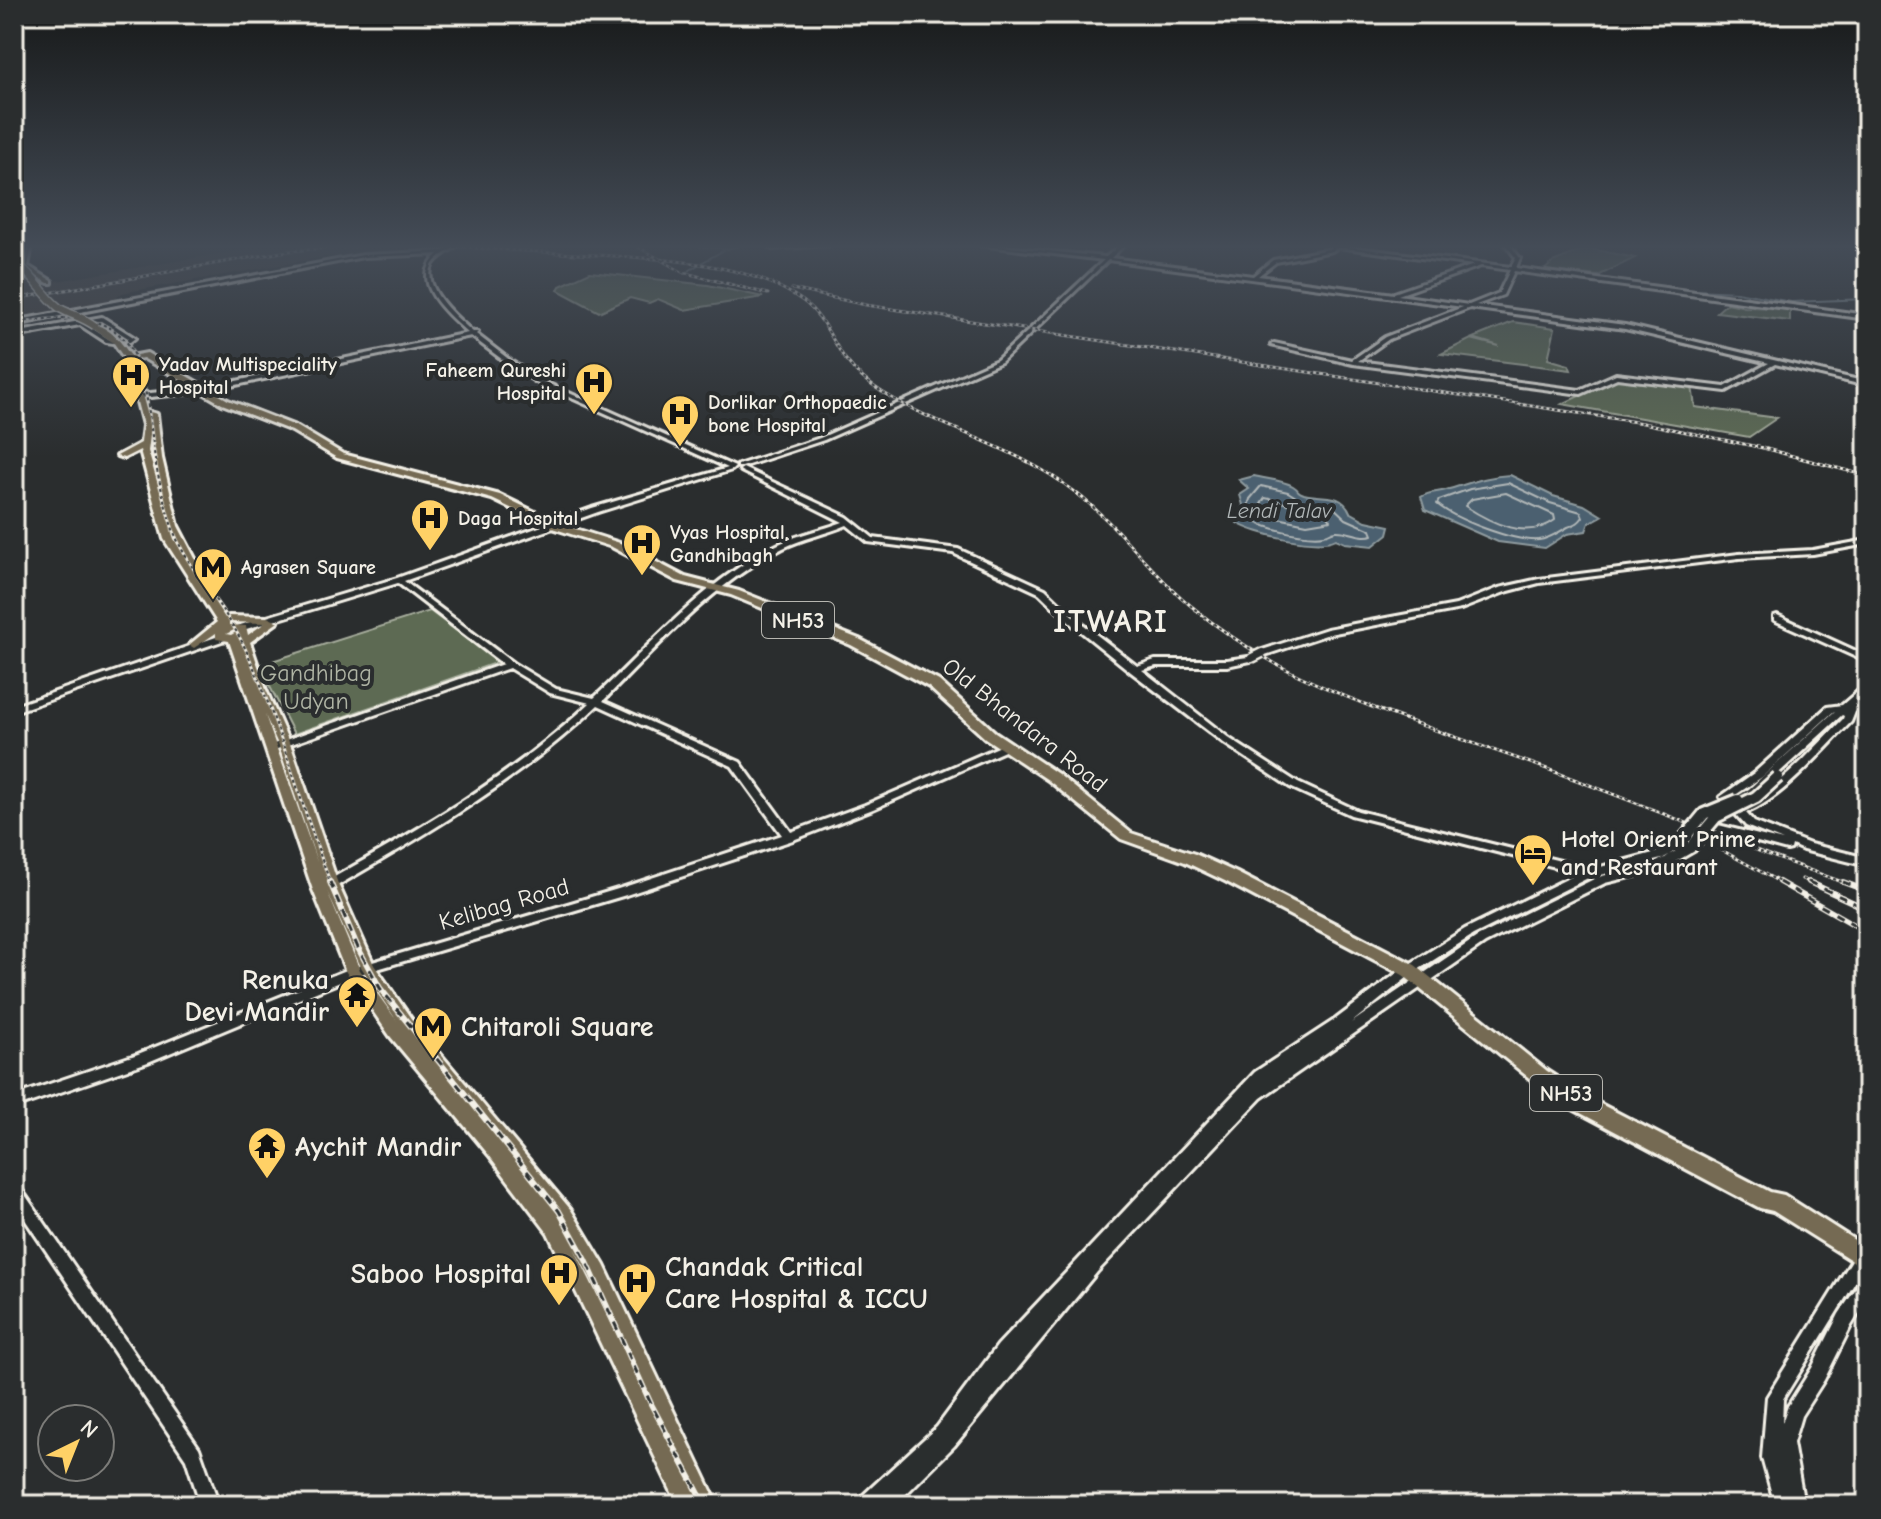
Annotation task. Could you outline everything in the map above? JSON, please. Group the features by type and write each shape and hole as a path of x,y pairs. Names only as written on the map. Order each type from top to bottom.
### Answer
{"highway":[{"path":"82,316 100,323"},
{"path":"84,316 100,323 137,357"},
{"name":"Old Bhandara Road","path":"137,357 254,415 295,429 340,456 496,497 555,526 616,545 681,579 735,593 855,642 934,684 1006,747 1053,777 1126,836 1190,858 1231,877 1415,974 1540,1076 1580,1103 1767,1201 1773,1210 1790,1216 1863,1262"}],"main road":[{"path":"137,357 174,526 231,633 278,749 326,887 361,969 398,1034 560,1223 597,1271 707,1505"},
{"path":"144,395 146,457 171,545 231,633"},
{"path":"144,445 121,456 146,457"},
{"path":"231,633 270,621"},
{"path":"194,645 270,621"},
{"path":"560,1223 689,1505"}],"street":[{"path":"14,323 45,316"},
{"path":"14,335 80,323 100,323 132,338 108,341 80,323 75,316"},
{"path":"100,323 104,316"},
{"path":"455,316 514,364 542,380 801,499 847,523 870,541 952,553 1040,592 1225,742 1292,786 1350,816 1604,875"},
{"path":"270,621 720,474 880,415 999,361 1046,316"},
{"path":"1353,362 1387,338 1446,316"},
{"path":"1544,316 1625,327 1867,384"},
{"path":"144,395 202,390 475,333"},
{"path":"1274,345 1353,362 1581,392 1616,376 1726,389 1774,362"},
{"path":"326,887 447,818 544,749 598,702 699,603 775,548 847,523"},
{"path":"270,621 402,583 520,538"},
{"path":"1136,669 1155,663 1227,663 1252,658 1327,632 1458,607 1502,590 1539,581 1739,556 1813,552 1867,542"},
{"path":"402,583 510,665 553,691 598,702 736,764 789,837"},
{"path":"1777,618 1867,659"},
{"path":"14,707 231,633"},
{"path":"159,659 194,645"},
{"path":"278,749 510,665"},
{"path":"865,1505 943,1433 1004,1351 1250,1092 1415,974 1604,875 1661,855 1681,842 1702,824 1704,814 1753,791 1867,688"},
{"path":"1867,699 1844,712 1830,709 1758,775 1725,797 1750,824 1787,839 1867,862"},
{"path":"1741,811 1750,809 1767,796 1848,720 1844,712"},
{"name":"Kelibag Road","path":"14,1102 143,1058 361,969 622,892 789,837 869,807 1006,747"},
{"path":"1702,824 1867,868"},
{"path":"882,1505 948,1440 1092,1267 1250,1092"},
{"path":"14,1191 193,1454 206,1493 205,1505"},
{"path":"1784,1505 1771,1458 1775,1397 1863,1262"},
{"path":"1795,1505 1784,1443 1794,1412 1867,1286"}],"shaded area":[{"path":"14,316 44,316 14,321"}],"green space":[{"path":"1749,316 1790,316 1790,321"},
{"path":"1513,322 1555,328 1548,359 1569,365 1571,370 1441,354 1471,339 1499,346 1473,338"},
{"path":"1619,377 1692,386 1695,407 1777,418 1749,437 1562,404"},
{"name":"Gandhibag Udyan","path":"430,611 498,662 294,734 259,665"}],"water":[{"path":"1510,475 1553,496 1584,505 1602,516 1589,523 1586,531 1567,534 1545,548 1498,542 1425,510 1421,497 1427,494"},
{"name":"Lendi Talav","path":"1254,476 1289,484 1304,494 1336,498 1350,512 1366,521 1390,526 1388,534 1373,546 1336,539 1327,542 1301,541 1271,536 1245,527 1237,523 1243,505 1240,495 1249,489 1239,480"}],"railway":[{"path":"818,316 846,360 872,385 905,405 1053,476 1091,505 1190,605 1276,664 1375,708 1547,769 1848,884"},
{"path":"938,316 1643,423 1763,448 1867,476"},
{"path":"14,323 57,318 87,320 113,330 133,352 144,386 156,463 172,527 191,565 246,650 270,708 331,884"},
{"path":"1718,848 1783,884"},
{"path":"1802,879 1814,884"},
{"path":"330,882 358,948 380,988 559,1211 586,1260 651,1404 705,1505"},
{"path":"1779,882 1867,932"},
{"path":"1809,882 1867,909"},
{"path":"1843,882 1867,891"}],"place":[{"name":"Yadav Multispeciality Hospital","path":"131,409"},
{"name":"Faheem Qureshi Hospital","path":"594,416"},
{"name":"Dorlikar Orthopaedic bone Hospital","path":"680,448"},
{"name":"Daga Hospital","path":"430,552"},
{"name":"Vyas Hospital, Gandhibagh","path":"642,577"},
{"name":"Agrasen Square","path":"213,601"},
{"name":"Hotel Orient Prime and Restaurant","path":"1533,887"},
{"name":"Renuka Devi Mandir","path":"357,1029"},
{"name":"Chitaroli Square","path":"433,1060"},
{"name":"Aychit Mandir","path":"267,1180"},
{"name":"Saboo Hospital","path":"559,1307"},
{"name":"Chandak Critical Care Hospital & ICCU","path":"637,1316"}],"district":[{"name":"ITWARI","path":"1111,621"}]}
